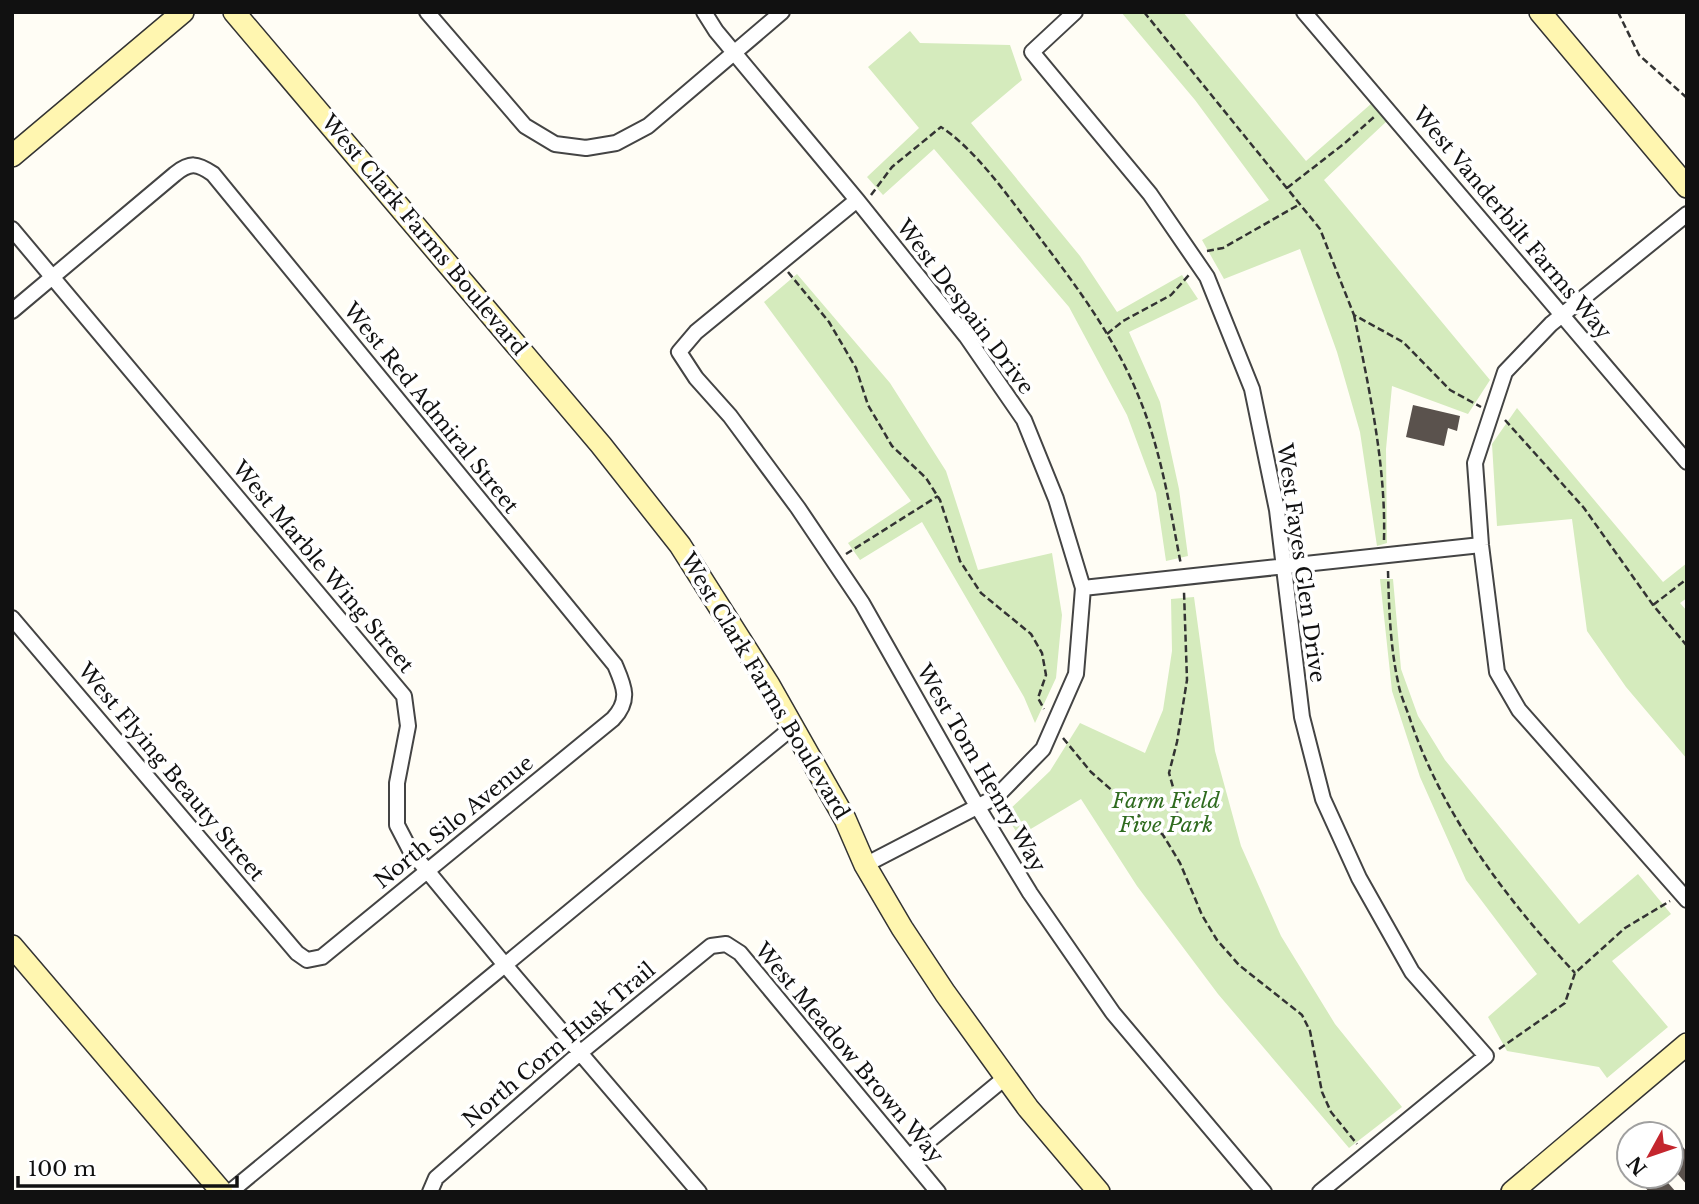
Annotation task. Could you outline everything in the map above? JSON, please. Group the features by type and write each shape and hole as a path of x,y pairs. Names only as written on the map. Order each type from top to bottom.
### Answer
{"street":[{"path":"12,156 183,12"},
{"name":"West Clark Farms Boulevard","path":"234,12 601,445 673,535 769,685 845,819 865,865 909,939 1028,1108 1099,1192"},
{"path":"427,12 525,126 555,144 586,148 616,143 648,126 782,12"},
{"name":"West Despain Drive","path":"704,12 716,31 860,203 966,336 1024,420 1056,499 1083,589 1076,674 1044,749 996,797 865,865"},
{"name":"West Fayes Glen Drive","path":"1075,12 1032,51 1150,194 1192,254 1207,277 1252,388 1277,510 1302,717 1323,799 1359,878 1412,972 1486,1056"},
{"name":"West Vanderbilt Farms Way","path":"1304,12 1687,462"},
{"path":"1540,12 1687,187"},
{"name":"West Red Admiral Street","path":"53,277 187,164 199,164 213,174 615,665 625,696"},
{"name":"West Tom Henry Way","path":"860,203 696,332 680,352 696,378 730,416 798,508 862,603 1030,893 1113,1013 1264,1192"},
{"path":"1685,895 1519,710 1497,672 1481,545 1475,463 1505,372 1562,316 1687,214"},
{"name":"West Marble Wing Street","path":"12,229 404,696 408,726 397,783 397,825 410,850 699,1192"},
{"path":"12,311 53,277"},
{"path":"1083,589 1481,545"},
{"name":"West Flying Beauty Street","path":"12,618 297,953"},
{"name":"North Silo Avenue","path":"297,953 307,960 322,957 613,719 622,709 625,696"},
{"path":"230,1192 793,727"},
{"name":"North Corn Husk Trail","path":"430,1192 436,1178 581,1052 711,946 726,944"},
{"name":"West Meadow Brown Way","path":"726,944 740,953 938,1192"},
{"path":"12,946 222,1192"},
{"path":"1512,1192 1687,1044"},
{"path":"1320,1192 1486,1056"},
{"path":"909,1157 1006,1077"}],"path":[{"path":"1144,12 1320,229 1354,315 1369,390 1385,506 1384,542 1388,556 1389,608 1398,683 1419,744 1448,807 1530,924 1575,973"},
{"path":"1618,12 1639,55 1687,98"},
{"path":"1287,188 1345,143 1385,106"},
{"path":"860,203 892,167 941,127 957,138 1017,208 1064,269 1107,334 1139,395 1158,457 1184,578 1187,680 1169,773 1177,801 1177,816 1163,835"},
{"path":"1107,334 1123,321 1171,295 1191,272 1192,254 1223,248 1300,204"},
{"path":"1354,315 1402,342 1450,390 1507,421 1584,508 1653,605 1687,646"},
{"path":"834,561 938,496"},
{"path":"1653,605 1687,579"},
{"path":"1486,1056 1565,1003 1575,973 1625,929 1685,895"}],"green space":[{"path":"1121,12 1183,12 1306,161 1372,103 1387,121 1324,180 1490,380 1468,414 1392,386 1386,449 1387,543 1377,546 1360,432 1337,352 1300,249 1224,279 1202,240 1269,200 1195,100"},
{"path":"910,31 920,43 1010,45 1022,80 971,123 1080,256 1117,312 1182,275 1198,299 1129,332 1160,402 1179,489 1188,556 1166,561 1156,493 1127,415 1069,307 934,149 883,195 867,177 919,128 868,67"},
{"path":"797,274 890,383 946,471 978,570 1052,553 1062,615 1056,678 1035,723 1024,697 922,522 860,560 848,543 911,501 764,302"},
{"path":"1517,408 1663,582 1687,563 1687,598 1680,603 1687,611 1687,759 1626,687 1587,631 1572,519 1497,526 1492,444"},
{"path":"1380,579 1393,579 1401,669 1418,716 1445,760 1579,924 1638,874 1671,914 1612,961 1668,1027 1607,1078 1599,1067 1507,1051 1488,1017 1537,974 1466,880 1420,777 1392,691"},
{"name":"Farm Field Five Park","path":"1194,597 1215,751 1241,846 1281,936 1335,1024 1402,1107 1349,1148 1218,994 1137,886 1081,799 1019,836 1005,814 1050,771 1080,723 1145,753 1163,710 1172,651 1171,599"}],"building":[{"path":"1413,405 1460,416 1457,431 1448,428 1444,446 1406,437"},
{"path":"1685,1150 1687,1152 1687,1185 1685,1183"},
{"path":"1647,1190 1676,1192 1649,1192"}]}
